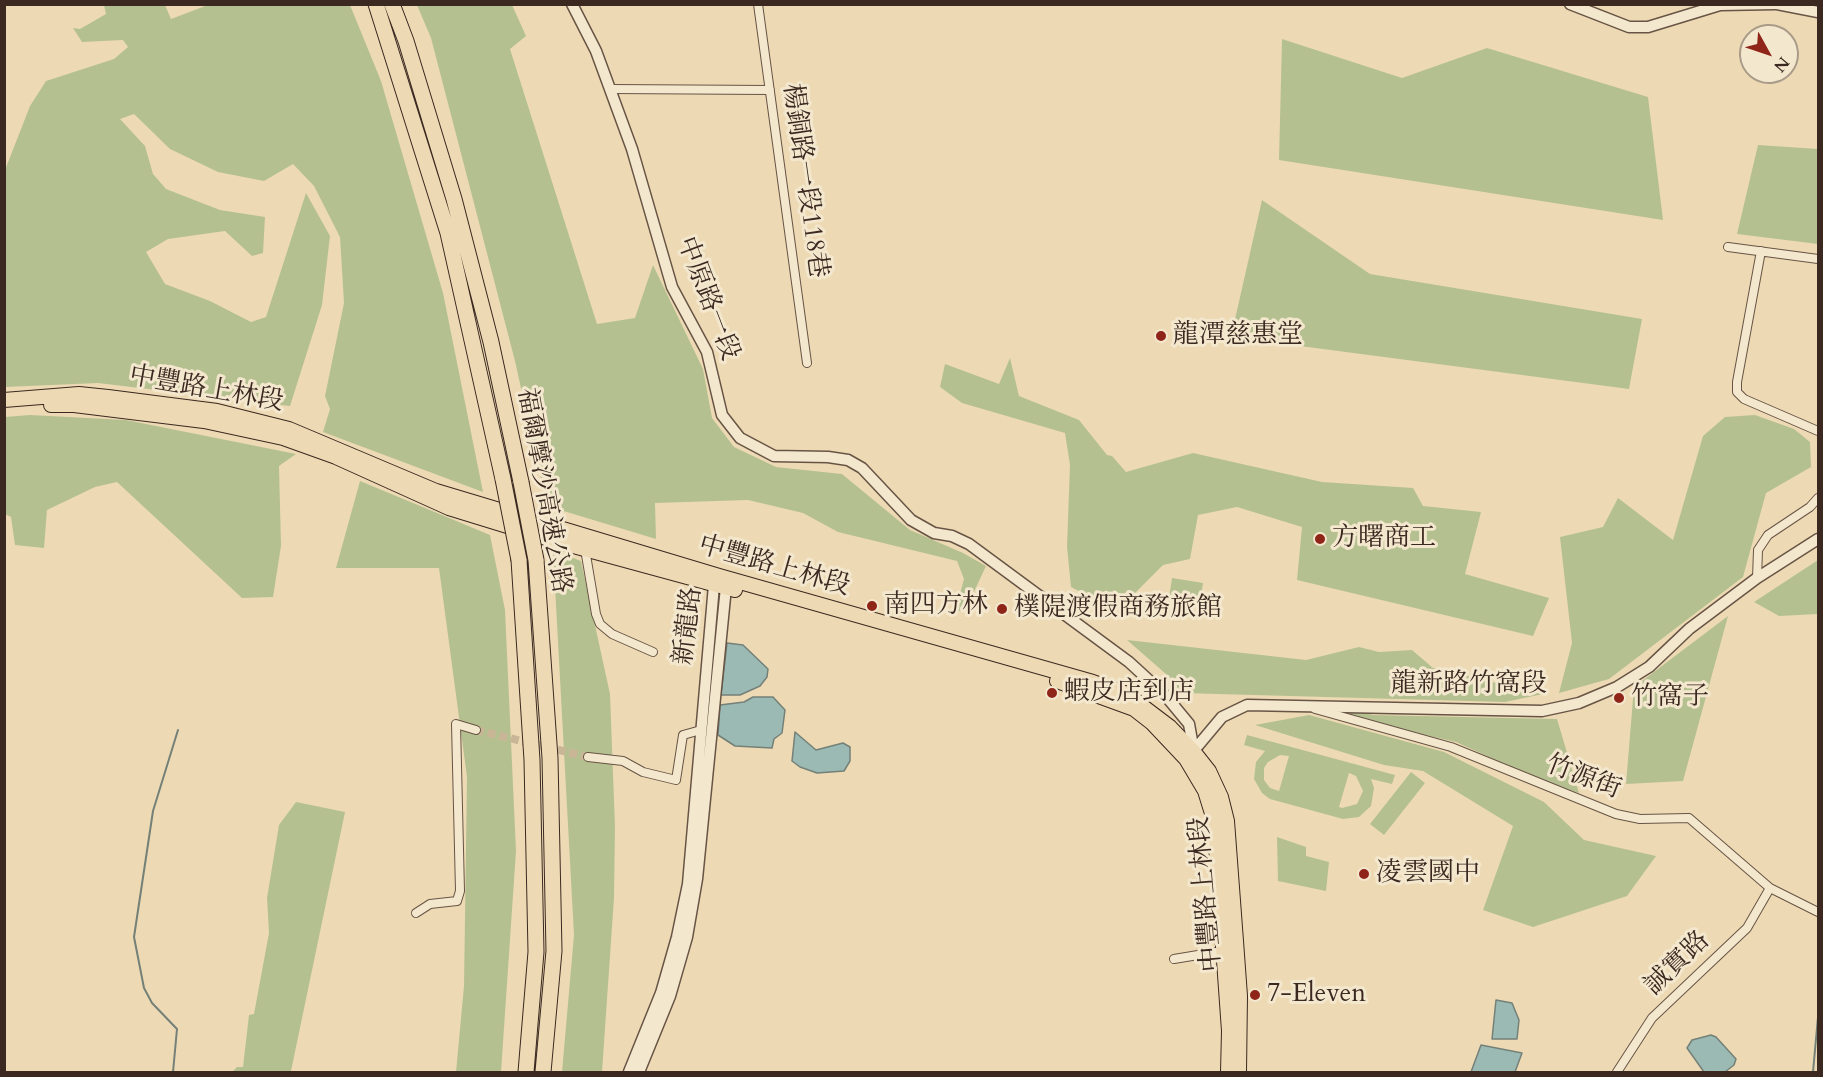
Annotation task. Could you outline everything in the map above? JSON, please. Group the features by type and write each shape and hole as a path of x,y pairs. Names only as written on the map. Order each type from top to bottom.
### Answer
{"highway":[{"name":"福爾摩沙高速公路","path":"376,4 448,232 519,560 532,760 536,952 526,1072"},
{"name":"福爾摩沙高速公路","path":"392,4 406,42 454,199 491,342 536,560 550,758 554,951 543,1072"}],"main road":[{"name":"中豐路上林段","path":"4,400 79,394 217,411 289,429 436,491 720,583"},
{"name":"中豐路上林段","path":"4,407 74,405 249,429 283,438 336,458 449,508 585,549 1092,682 1125,693 1144,706 1190,755 1217,789 1227,821 1239,996 1239,1072"},
{"name":"中豐路上林段","path":"1190,755 1214,820 1229,1031 1228,1072"}],"street":[{"name":"中原路一段","path":"572,4 596,51 632,149 672,287 707,352 722,415 740,438 774,456 828,457 848,460 862,468 911,520 934,533 952,536 969,544 1129,662 1165,695 1189,724 1190,755"},
{"name":"楊銅路一段118巷","path":"758,4 807,363"},
{"path":"1570,4 1629,27 1648,27 1720,5 1776,4 1818,12"},
{"path":"610,89 770,90"},
{"path":"1728,247 1818,259"},
{"path":"1761,251 1737,392 1744,399 1818,431"},
{"path":"1757,578 1758,550 1768,535 1810,507 1818,498"},
{"name":"龍新路竹窩段","path":"1190,755 1211,728 1235,709 1247,705 1542,711 1579,703 1617,687 1649,667 1689,629 1757,578 1818,539"},
{"path":"585,549 596,614 600,624 612,634 653,652"},
{"name":"新龍路","path":"629,1072 661,993 677,937 688,884 701,730 720,583"},
{"name":"新龍路","path":"639,1072 669,996 689,925 697,879 720,583"},
{"name":"竹源街","path":"1311,708 1451,747 1616,814 1640,819 1689,818 1770,888 1818,912"},
{"path":"416,913 430,904 457,900 460,891 456,724 476,730"},
{"path":"588,757 623,761 643,772 676,780 683,735 701,730"},
{"name":"誠實路","path":"1617,1072 1652,1018 1747,928 1770,888"},
{"path":"1174,959 1222,951"}],"green space":[{"path":"104,5 165,5 171,19 208,5 350,5 381,81 443,293 483,492 323,432 330,409 325,396 344,303 340,237 314,186 293,164 264,181 218,172 170,149 134,114 120,119 145,146 153,174 166,189 220,210 265,217 263,253 252,256 225,231 168,239 146,252 165,284 210,301 251,322 266,317 306,193 330,236 322,305 290,406 98,383 5,387 5,170 30,106 46,81 114,59 128,47 123,40 82,42 73,28 80,29 106,14"},
{"path":"417,5 512,5 526,36 510,49 597,324 635,318 653,265 703,369 712,418 734,447 776,467 842,474 910,530 963,553 986,566 966,609 955,612 964,579 957,561 838,532 803,513 748,500 655,503 656,539 547,506 515,361 431,38"},
{"path":"1282,39 1402,78 1487,48 1648,97 1663,220 1279,160"},
{"path":"1758,145 1818,149 1818,244 1737,234"},
{"path":"1262,200 1370,274 1642,319 1629,389 1231,337"},
{"path":"1010,358 1019,396 1079,420 1107,455 1112,456 1126,472 1193,453 1322,482 1413,488 1423,506 1481,512 1465,574 1549,598 1533,636 1297,580 1302,527 1237,507 1198,515 1190,559 1163,565 1131,597 1102,603 1071,587 1067,547 1070,465 1065,433 962,403 940,387 945,364 999,384"},
{"path":"30,415 126,420 296,454 279,466 281,546 273,597 242,598 117,482 95,487 47,510 44,548 15,545 11,517 5,514 5,417"},
{"path":"1755,415 1794,429 1810,442 1811,467 1766,493 1743,577 1609,679 1559,693 1572,643 1560,537 1603,527 1618,498 1673,540 1703,436 1725,417"},
{"path":"360,481 490,535 505,610 516,851 501,1072 456,1072 464,986 467,777 439,568 336,568"},
{"path":"553,550 581,561 610,694 615,827 614,898 602,1072 562,1072 574,935"},
{"path":"1818,560 1818,614 1779,616 1754,602"},
{"path":"1172,578 1203,583 1200,603 1169,598"},
{"path":"1728,616 1683,781 1626,784 1634,687"},
{"path":"1127,640 1306,660 1359,647 1379,652 1412,650 1433,668 1543,694 1505,702 1182,693 1166,674"},
{"path":"1345,708 1373,715 1557,719 1579,793 1533,777 1456,742 1343,716 1339,709"},
{"path":"1309,715 1444,752 1544,802 1584,840 1656,856 1627,896 1533,927 1483,910 1513,826 1423,771 1384,765 1255,725"},
{"path":"1247,735 1395,775 1392,784 1371,779 1374,788 1371,806 1359,817 1343,819 1270,799 1262,793 1254,779 1256,762 1265,751 1244,745","holes":["1280,755 1289,756 1279,791 1270,788 1264,780 1264,768 1268,762","1349,773 1356,776 1363,791 1357,804 1342,808 1339,807"]},
{"path":"1411,772 1425,783 1384,835 1370,824"},
{"path":"296,802 345,812 291,1071 232,1072 237,1067 243,1067 249,1015 254,1014 269,933 267,898 279,825"},
{"path":"1277,837 1306,847 1306,856 1329,862 1326,891 1278,881"}],"water":[{"path":"727,643 743,645 768,669 767,677 760,686 740,695 721,695"},
{"path":"753,697 773,697 785,710 782,733 774,739 772,748 735,746 718,735 720,705 744,702"},
{"path":"795,732 816,750 843,743 850,747 850,761 844,771 817,773 800,767 792,761"},
{"path":"1496,1000 1512,1003 1519,1020 1517,1039 1492,1039"},
{"path":"1711,1035 1716,1037 1736,1059 1734,1065 1725,1072 1704,1072 1687,1048 1692,1040"},
{"path":"1481,1045 1522,1053 1515,1072 1471,1072"}],"waterway":[{"path":"173,1072 177,1029 152,1003 144,988 134,937 153,811 178,730"},
{"path":"1813,1072 1818,1017"}],"tunnel":[{"path":"476,730 588,757"}],"place":[{"name":"龍潭慈惠堂","path":"1161,336"},
{"name":"方曙商工","path":"1320,539"},
{"name":"南四方林","path":"872,606"},
{"name":"樸隄渡假商務旅館","path":"1002,609"},
{"name":"蝦皮店到店","path":"1052,693"},
{"name":"竹窩子","path":"1619,698"},
{"name":"凌雲國中","path":"1364,874"},
{"name":"7-Eleven","path":"1255,995"}]}
